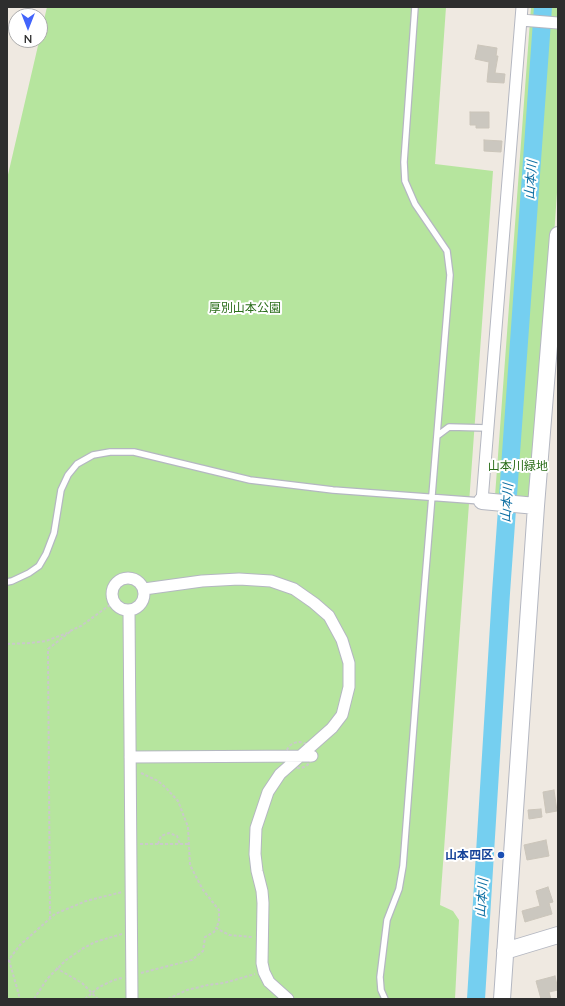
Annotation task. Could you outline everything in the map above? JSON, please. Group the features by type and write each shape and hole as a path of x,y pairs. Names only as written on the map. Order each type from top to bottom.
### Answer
{"street":[{"path":"522,7 525,20 488,428 486,502 536,506"},
{"path":"525,20 555,22"},
{"path":"502,999 536,506 558,235"},
{"path":"128,577 136,579 140,582 144,589 144,598 142,603 134,609 129,610 120,608 114,602 112,589 118,580 128,577"},
{"path":"144,589 202,581 239,579 271,581 294,589 329,616 342,640 349,663 349,687 342,715 332,728 280,774 268,792 256,828 255,854 262,891 262,963 264,972 269,982 288,999"},
{"path":"129,610 132,999"},
{"path":"130,756 312,756"},
{"path":"505,951 558,935"}],"lane":[{"path":"385,999 381,990 380,977 387,920 400,884 403,866 450,275 447,251 415,204 404,181 415,7"},
{"path":"437,436 449,427 488,428"},
{"path":"7,582 34,570 39,566 46,554 54,533 61,490 68,476 77,464 93,455 110,452 134,452 250,480 333,490 486,502"}],"path":[{"path":"7,644 46,641 61,636 81,626 114,602"},
{"path":"50,919 48,649 71,631"},
{"path":"85,999 92,992 114,980 192,960 203,951 205,937 214,932 219,922 219,910 203,890 189,860 189,835 185,818 178,801 162,785 149,776 130,771"},
{"path":"158,844 161,836 169,833 177,836 180,844"},
{"path":"131,843 190,844"},
{"path":"7,962 20,945 55,914 86,901 131,891"},
{"path":"216,928 235,936 262,937"},
{"path":"34,999 46,979 56,968 82,949 95,942 114,936 131,933"},
{"path":"9,959 20,999"},
{"path":"56,968 82,984 98,999"},
{"path":"168,999 187,990 224,983 264,972"}],"green space":[{"name":"厚別山本公園","path":"446,7 435,164 493,171 440,905 453,911 459,920 455,999 7,999 7,179 37,48 48,48 48,8 47,8"},
{"name":"山本川緑地","path":"531,7 558,7 558,178 536,499 495,496"}],"building":[{"path":"478,45 497,48 496,56 498,56 495,73 505,74 504,83 487,82 489,62 475,59"},
{"path":"470,112 489,112 489,128 476,128 476,125 470,125"},
{"path":"484,140 502,141 501,152 484,151"},
{"path":"554,790 557,811 546,813 543,792"},
{"path":"541,809 542,817 529,819 528,810"},
{"path":"546,840 549,856 527,860 524,845"},
{"path":"548,887 553,902 549,903 552,914 525,922 522,911 540,906 536,891"},
{"path":"555,976 558,990 549,992 551,999 541,999 536,981"}],"waterway":[{"name":"山本川","path":"476,999 501,593 543,7"}],"place":[{"name":"山本四区","path":"501,855"}]}
